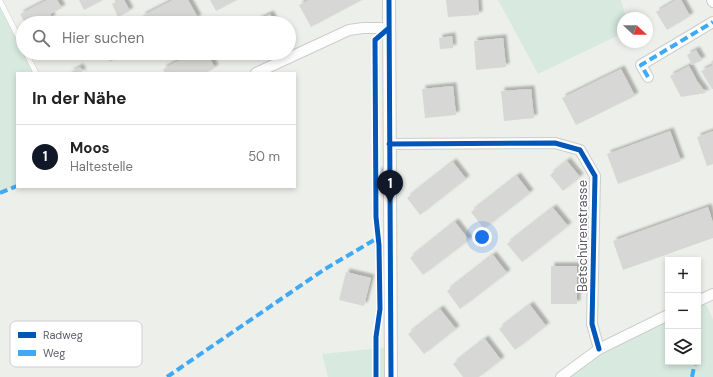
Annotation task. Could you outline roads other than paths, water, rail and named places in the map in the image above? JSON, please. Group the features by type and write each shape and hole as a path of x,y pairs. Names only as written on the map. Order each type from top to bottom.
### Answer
{"street":[{"path":"389,0 391,377"},
{"path":"648,77 641,65 713,22"},
{"path":"296,55 349,30 362,28 389,28"},
{"path":"258,72 284,60"},
{"name":"Betschürenstrasse","path":"389,144 555,143 580,150 595,176 592,324 599,349"},
{"path":"701,299 713,294"},
{"path":"561,377 599,349 665,316"}],"lane":[{"path":"0,1 16,32"},
{"path":"30,60 36,72"}],"place":[{"name":"Moos","path":"390,203"}]}
